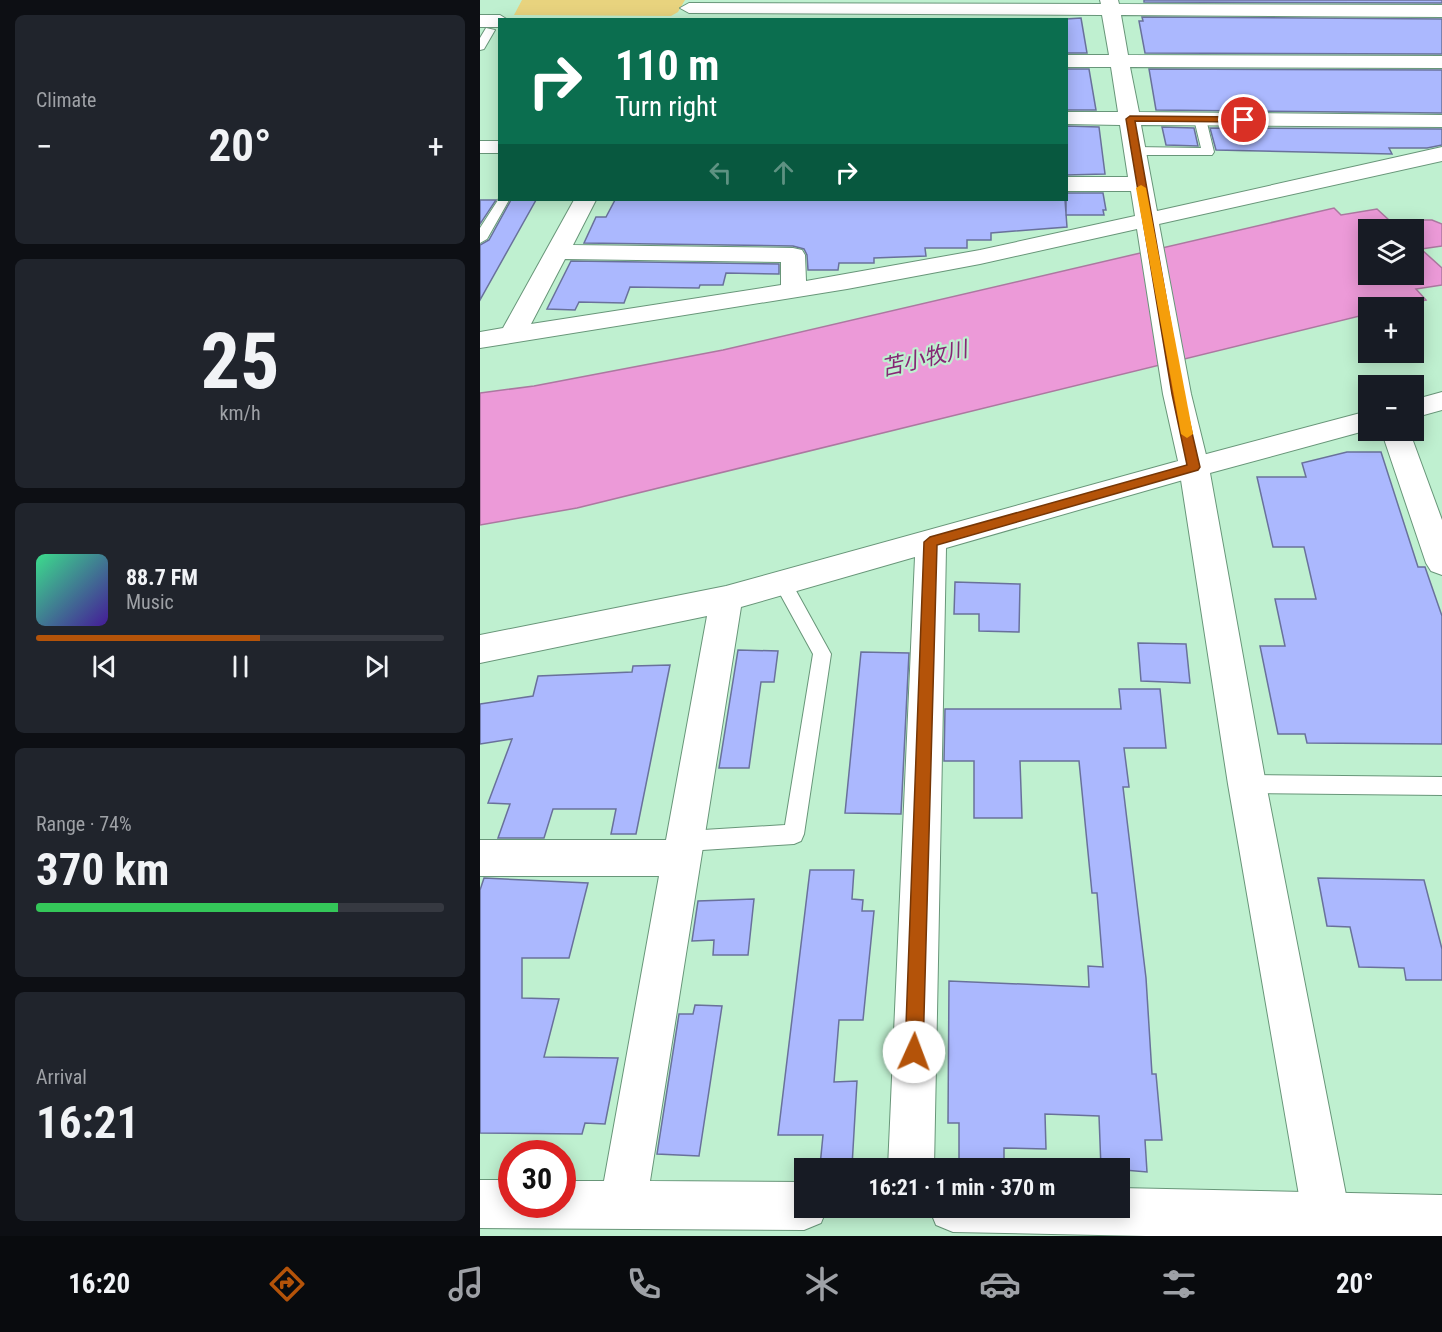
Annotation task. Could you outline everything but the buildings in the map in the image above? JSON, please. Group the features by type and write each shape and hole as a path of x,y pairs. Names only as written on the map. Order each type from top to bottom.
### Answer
{"street":[{"path":"1110,5 1177,394 1194,467 1246,784 1329,1227"},
{"path":"689,9 1110,5 1442,11"},
{"path":"1068,61 1442,62"},
{"path":"1068,118 1442,121"},
{"path":"480,147 498,147"},
{"path":"480,340 794,290 1150,228 1442,154"},
{"path":"1068,184 1140,184"},
{"path":"513,334 584,201"},
{"path":"557,252 793,255 794,290"},
{"path":"1424,406 1442,401"},
{"path":"480,649 726,599 1194,467 1358,424"},
{"path":"1399,441 1442,563"},
{"path":"911,1158 930,542"},
{"path":"623,1205 686,850 726,599"},
{"path":"480,858 686,850"},
{"path":"480,1204 498,1204"},
{"path":"576,1205 794,1206"},
{"path":"1130,1217 1329,1227 1442,1219"}],"lane":[{"path":"480,47 490,27"},
{"path":"1135,151 1208,152 1200,119"},
{"path":"480,239 502,201"},
{"path":"686,850 794,834 822,654 783,583"},
{"path":"1246,784 1442,786"}],"shaded area":[{"path":"522,0 685,0 678,12 671,16 514,15"}],"water":[{"name":"苫小牧川","path":"1334,208 1341,215 1377,209 1388,219 1358,219 1358,285 1424,285 1424,252 1442,268 1442,285 1416,289 1423,297 1358,297 1358,316 577,508 480,525 480,393 534,386 723,350"},
{"path":"1424,220 1442,224 1442,246 1424,249"}],"slow traffic":[{"path":"1141,188 1177,394 1187,434"}],"route":[{"path":"914,1052 930,542 1194,467 1177,394 1130,119 1244,120"}]}
